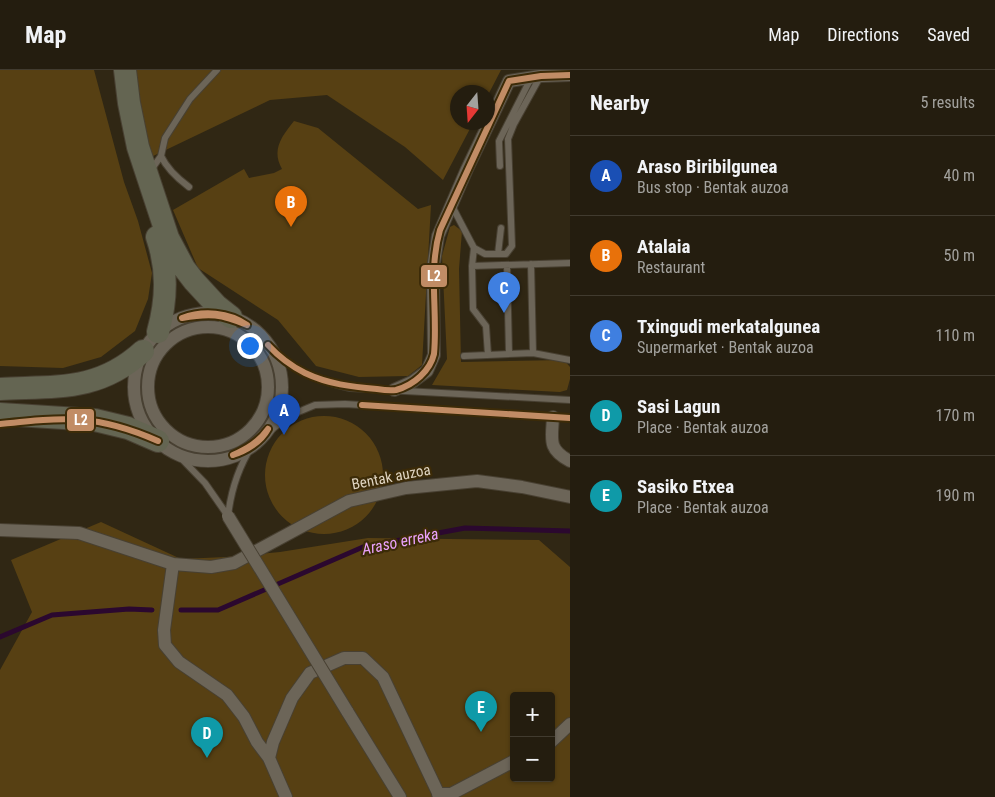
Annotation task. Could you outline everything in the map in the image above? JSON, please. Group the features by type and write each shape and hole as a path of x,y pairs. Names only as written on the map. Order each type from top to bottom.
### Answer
{"highway":[{"path":"110,70 112,89 121,123 163,258 165,296 158,332"},
{"path":"125,70 128,103 138,147 168,238 184,268 205,294 231,317"},
{"path":"0,390 78,384 106,377 119,370 143,351"},
{"path":"0,381 41,387"},
{"path":"0,414 78,418 112,424 128,428 167,448"},
{"path":"0,424 61,418"}],"street":[{"path":"394,390 412,382 427,371 434,354 434,269 438,236 451,204 510,79 570,75"},
{"path":"212,313 231,317 247,324 261,336 272,350 278,364 281,379 282,394 278,409 272,424 252,446 238,454 215,460 191,459 167,448 148,430 141,418 135,398 134,378 137,364 143,351 158,332 174,321 192,315 212,313"},
{"path":"211,326 227,330 240,336 260,356 268,380 266,405 253,427 233,442 220,446 194,446 167,432 153,413 147,391 150,368 160,349 180,333 195,328 211,326"},
{"path":"553,417 552,445 556,453 570,461"},
{"name":"Bentak auzoa","path":"0,530 79,533 173,564 211,567 234,564 349,501 406,488 477,481 522,487 570,497"},
{"path":"228,516 400,797"},
{"path":"173,564 164,630 165,645 179,662 226,695 244,718 256,742 269,758 286,797"},
{"path":"269,758 292,698 310,673 344,658 362,658 383,677 439,795 451,794 510,763"},
{"path":"555,738 570,724"}],"lane":[{"path":"147,175 161,156 165,138 190,99 217,70"},
{"path":"500,166 499,141 536,76"},
{"path":"451,204 474,248 485,254 506,254 512,246 508,139 536,76"},
{"path":"161,156 165,165 189,187"},
{"path":"498,254 501,228"},
{"path":"474,248 472,309 486,326 488,355"},
{"path":"472,266 570,263"},
{"path":"531,264 532,353"},
{"path":"507,265 509,354"},
{"path":"272,350 296,368 322,381 350,388 570,400"},
{"path":"464,356 532,353 570,360"},
{"path":"263,436 290,415 315,405 345,404 570,418"},
{"path":"228,516 235,480 252,446"},
{"path":"167,448 205,483 228,516"}],"shaded area":[{"path":"0,70 94,70 124,182 138,221 152,273 148,299 135,331 101,357 63,368 0,366"},
{"path":"137,70 501,70 493,85 450,85 450,130 469,130 443,180 405,147 327,95 270,100 149,158 135,80"},
{"path":"294,121 318,128 418,209 431,205 422,365 408,376 359,377 316,366 278,320 198,268 173,210 244,169 249,178 274,173 282,169 278,156 279,144"},
{"path":"454,225 462,231 459,269 461,362 564,360 570,367 570,379 567,390 560,392 432,385 447,359 442,256 450,227"},
{"path":"324,416 346,421 366,433 378,453 383,475 378,497 366,517 346,529 324,534 302,529 282,517 270,497 265,475 270,453 282,433 302,421"},
{"path":"101,522 181,559 280,552 368,538 539,540 570,567 570,797 0,797 0,670 32,612 11,560"}],"waterway":[{"name":"Araso erreka","path":"181,610 218,610 363,547 465,528 570,531"},
{"name":"Araso erreka","path":"0,637 52,615 129,609 152,610"}],"transit line":[{"name":"L2","path":"268,345 290,364 322,380 387,390 403,388 415,381 425,372 434,354 434,276 436,245 440,230 509,81 541,76 570,75"},
{"name":"L2","path":"182,318 207,313 232,317 247,325"},
{"name":"L2","path":"182,318 215,315 247,325"},
{"name":"L2","path":"362,405 570,418"},
{"name":"L2","path":"0,424 62,419 80,420 117,426 158,441"},
{"name":"L2","path":"233,455 252,445 268,429"},
{"name":"L2","path":"233,455 253,445 268,429"}],"place":[{"name":"Atalaia","path":"291,227"},
{"name":"Txingudi merkatalgunea","path":"504,313"},
{"name":"Araso Biribilgunea","path":"284,435"},
{"name":"Sasiko Etxea","path":"481,732"},
{"name":"Sasi Lagun","path":"207,758"}]}
